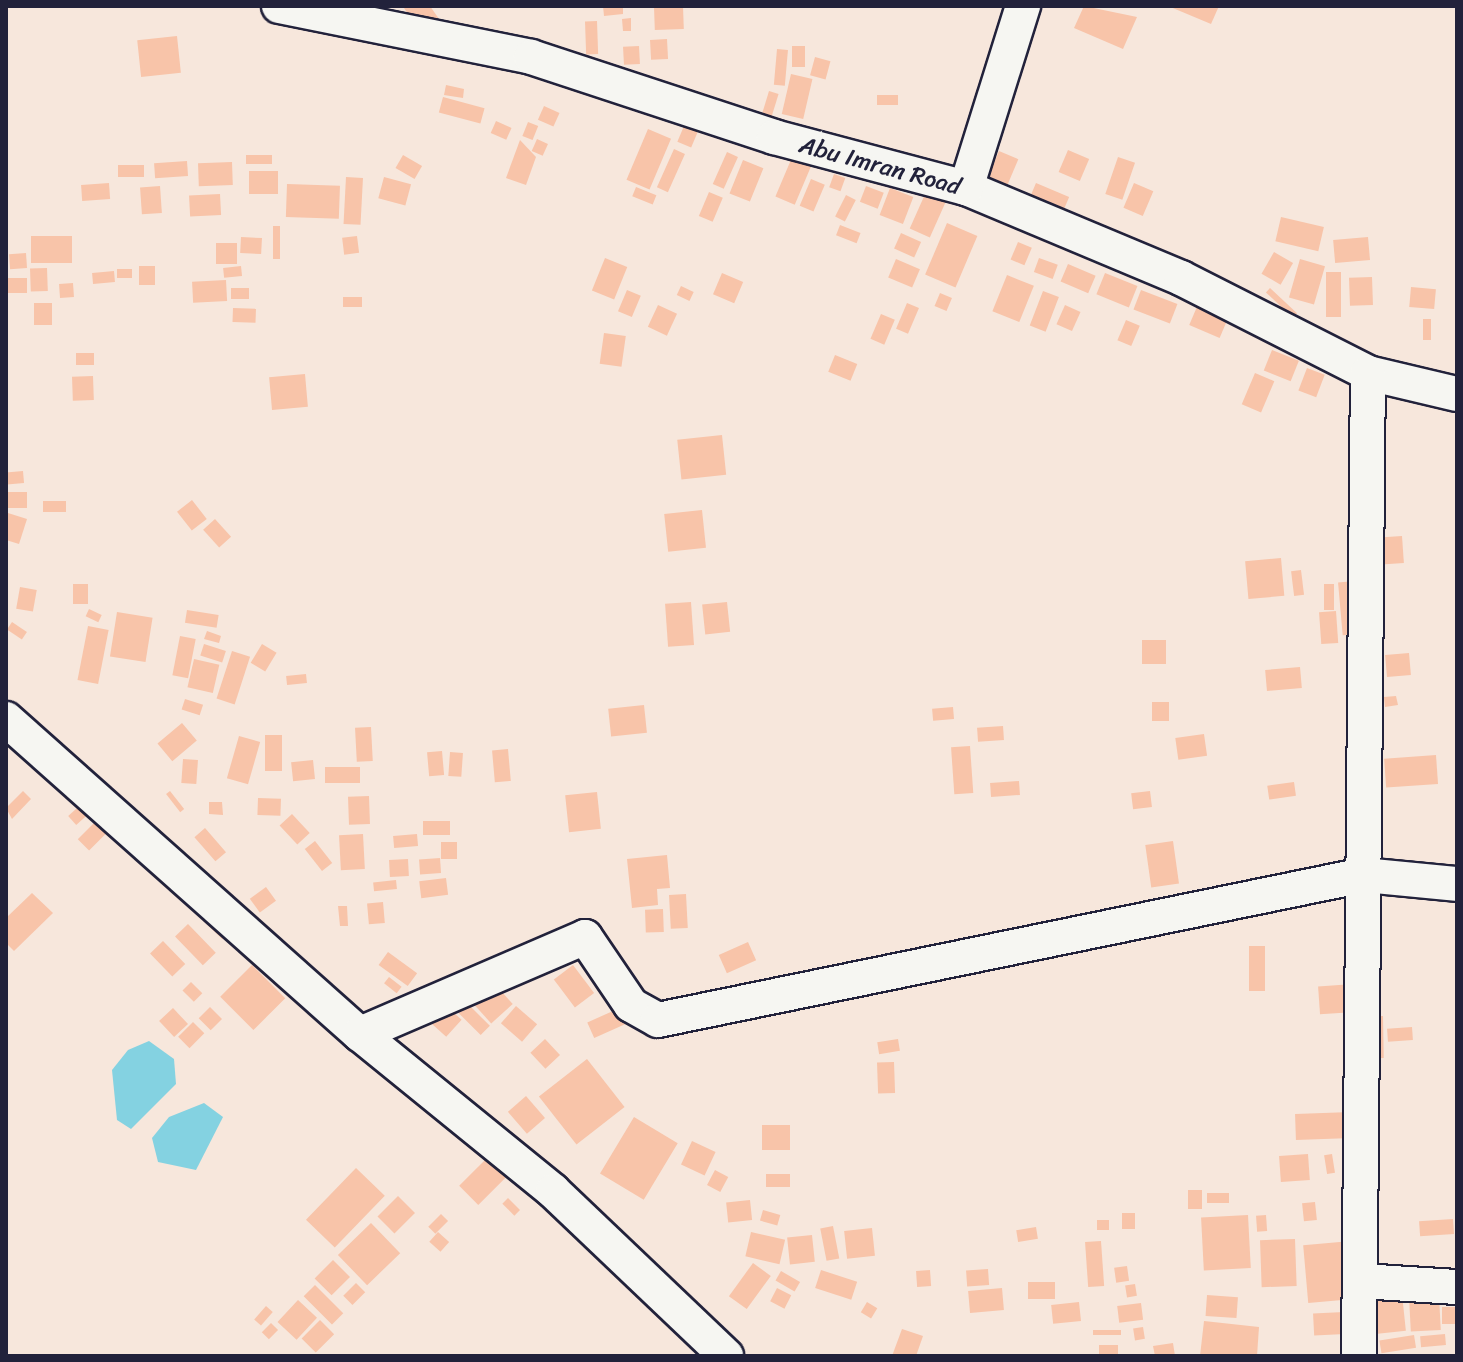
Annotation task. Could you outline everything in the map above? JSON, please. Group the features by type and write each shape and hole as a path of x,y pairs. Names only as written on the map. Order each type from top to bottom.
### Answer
{"street":[{"name":"Abu Imran Road","path":"279,6 531,57 774,137 966,188 1181,278 1368,373 1457,394"},
{"path":"966,188 1023,6"},
{"path":"1359,1356 1368,373"},
{"path":"6,719 360,1034 553,1191 726,1356"},
{"path":"360,1034 585,937 631,1005 658,1020 1364,875 1457,884"},
{"path":"1361,1281 1457,1287"}],"water":[{"path":"149,1041 174,1059 176,1084 131,1129 117,1120 112,1070 128,1050"},
{"path":"204,1103 223,1117 196,1170 158,1162 152,1138 169,1117"}],"building":[{"path":"430,6 439,19 420,32 404,8"},
{"path":"603,6 623,6 623,14 604,16"},
{"path":"683,6 684,29 655,30 654,7"},
{"path":"1084,6 1137,17 1123,49 1074,28"},
{"path":"1168,6 1219,6 1211,24"},
{"path":"631,18 631,31 623,31 622,19"},
{"path":"585,21 597,21 598,54 586,54"},
{"path":"177,36 181,73 141,77 137,40"},
{"path":"667,39 668,59 651,60 650,40"},
{"path":"639,46 640,64 624,65 623,47"},
{"path":"792,46 805,46 805,67 792,67"},
{"path":"777,49 788,50 785,86 774,85"},
{"path":"815,57 830,61 826,79 810,75"},
{"path":"791,74 812,79 803,119 782,114"},
{"path":"446,85 464,89 463,98 444,95"},
{"path":"769,91 779,94 769,124 760,121"},
{"path":"877,95 898,95 898,105 877,105"},
{"path":"443,97 485,108 480,124 439,112"},
{"path":"544,106 560,113 553,127 538,120"},
{"path":"496,121 512,128 506,140 491,133"},
{"path":"528,122 538,126 533,140 522,136"},
{"path":"684,126 698,132 691,148 677,142"},
{"path":"648,129 671,139 650,189 627,180"},
{"path":"537,139 548,144 543,156 532,151"},
{"path":"520,140 536,157 526,185 506,178"},
{"path":"674,149 685,154 668,192 657,187"},
{"path":"1068,150 1089,159 1080,181 1059,172"},
{"path":"999,151 1018,159 1005,191 985,183"},
{"path":"727,152 738,157 724,189 713,184"},
{"path":"246,155 272,155 272,164 246,164"},
{"path":"403,155 422,166 415,179 396,168"},
{"path":"793,155 812,163 795,205 775,196"},
{"path":"1118,157 1135,163 1122,200 1105,194"},
{"path":"743,160 763,168 750,202 730,193"},
{"path":"187,161 188,176 155,178 154,163"},
{"path":"232,162 233,185 199,186 198,163"},
{"path":"118,165 144,165 144,177 118,177"},
{"path":"249,171 278,171 278,194 249,194"},
{"path":"834,174 845,178 840,191 829,187"},
{"path":"346,177 363,178 361,225 344,224"},
{"path":"384,177 411,184 405,205 378,198"},
{"path":"811,179 825,185 813,212 800,206"},
{"path":"109,183 110,199 82,201 81,185"},
{"path":"1036,183 1069,197 1061,217 1027,203"},
{"path":"1134,183 1153,191 1143,216 1123,208"},
{"path":"287,184 340,186 339,219 286,217"},
{"path":"160,186 162,213 142,214 140,187"},
{"path":"866,186 884,193 878,209 860,202"},
{"path":"636,187 656,195 653,205 632,196"},
{"path":"890,188 913,197 903,224 880,215"},
{"path":"709,192 723,198 713,222 699,216"},
{"path":"926,192 946,201 930,237 910,229"},
{"path":"220,194 221,215 190,217 189,196"},
{"path":"846,195 856,200 845,221 835,216"},
{"path":"1281,217 1324,227 1318,251 1275,241"},
{"path":"947,223 977,236 955,287 925,275"},
{"path":"840,225 861,233 857,243 836,235"},
{"path":"273,226 280,226 280,259 273,259"},
{"path":"901,233 921,242 914,257 894,249"},
{"path":"31,236 72,236 72,263 31,263"},
{"path":"357,236 359,253 344,255 342,238"},
{"path":"241,237 262,238 261,254 240,253"},
{"path":"1368,237 1370,260 1335,263 1333,240"},
{"path":"1018,242 1032,248 1024,265 1011,259"},
{"path":"216,243 237,243 237,264 216,264"},
{"path":"1274,252 1293,263 1281,285 1262,274"},
{"path":"26,253 27,268 10,269 9,254"},
{"path":"605,258 627,267 614,299 592,290"},
{"path":"1039,258 1058,265 1053,279 1034,272"},
{"path":"896,259 920,269 912,288 888,277"},
{"path":"1300,259 1325,266 1314,305 1289,297"},
{"path":"1068,264 1096,276 1088,293 1061,281"},
{"path":"139,266 155,266 155,285 139,285"},
{"path":"241,266 242,276 224,278 223,268"},
{"path":"47,268 48,291 31,292 30,269"},
{"path":"117,269 132,269 132,278 117,278"},
{"path":"114,271 115,282 93,284 92,273"},
{"path":"1326,272 1341,272 1341,317 1326,317"},
{"path":"722,273 743,282 734,303 713,294"},
{"path":"1105,273 1137,286 1129,307 1096,294"},
{"path":"1007,275 1034,286 1019,322 992,311"},
{"path":"1372,277 1373,305 1350,306 1349,278"},
{"path":"6,278 27,278 27,293 6,293"},
{"path":"226,280 227,301 193,303 192,282"},
{"path":"73,283 74,297 60,298 59,284"},
{"path":"681,286 694,292 689,301 677,295"},
{"path":"1411,287 1436,289 1434,309 1409,307"},
{"path":"231,288 249,288 249,299 231,299"},
{"path":"1270,288 1297,313 1293,318 1266,292"},
{"path":"627,290 641,296 632,317 618,311"},
{"path":"1141,290 1177,304 1170,324 1133,310"},
{"path":"1043,291 1059,297 1046,332 1030,326"},
{"path":"940,293 952,298 946,311 935,306"},
{"path":"343,297 362,297 362,307 343,307"},
{"path":"1199,302 1229,315 1220,338 1189,325"},
{"path":"34,303 52,303 52,325 34,325"},
{"path":"907,303 919,308 908,334 896,329"},
{"path":"658,305 677,314 667,336 648,327"},
{"path":"1065,305 1081,312 1072,331 1056,324"},
{"path":"233,308 256,309 255,323 233,322"},
{"path":"881,314 895,320 884,345 870,339"},
{"path":"1423,319 1431,319 1431,340 1423,340"},
{"path":"1126,320 1140,326 1131,346 1117,340"},
{"path":"604,333 626,336 621,367 600,364"},
{"path":"1272,350 1299,361 1291,381 1264,370"},
{"path":"76,353 94,353 94,365 76,365"},
{"path":"835,355 857,364 851,381 828,372"},
{"path":"1307,368 1325,375 1316,397 1298,390"},
{"path":"1255,373 1274,381 1261,413 1242,404"},
{"path":"305,374 308,407 272,410 269,377"},
{"path":"93,376 94,400 73,401 72,377"},
{"path":"722,435 726,475 681,479 677,440"},
{"path":"23,471 24,483 7,484 6,472"},
{"path":"7,492 27,492 27,508 7,508"},
{"path":"192,500 207,519 192,531 177,512"},
{"path":"43,501 66,501 66,512 43,512"},
{"path":"702,510 706,548 668,552 664,514"},
{"path":"8,513 27,519 19,544 6,540"},
{"path":"215,519 231,537 219,548 203,530"},
{"path":"1402,536 1404,563 1385,564 1383,537"},
{"path":"1281,558 1284,596 1248,599 1245,561"},
{"path":"1301,570 1304,595 1294,596 1291,571"},
{"path":"1355,581 1360,634 1343,635 1338,582"},
{"path":"73,584 88,584 88,604 73,604"},
{"path":"1324,584 1334,584 1334,610 1324,610"},
{"path":"20,587 37,590 33,612 16,609"},
{"path":"691,602 694,645 668,647 665,604"},
{"path":"727,602 730,632 705,634 702,605"},
{"path":"89,609 102,615 98,622 86,616"},
{"path":"187,610 219,615 217,628 185,623"},
{"path":"1336,611 1338,643 1321,644 1319,612"},
{"path":"117,612 153,618 146,662 110,656"},
{"path":"12,622 27,632 22,640 7,629"},
{"path":"88,626 109,630 98,684 78,680"},
{"path":"207,631 221,636 219,643 204,639"},
{"path":"180,636 196,639 188,678 172,675"},
{"path":"1142,640 1166,640 1166,664 1142,664"},
{"path":"204,644 226,651 222,663 200,655"},
{"path":"262,644 277,653 265,672 251,663"},
{"path":"232,651 250,657 235,704 217,699"},
{"path":"1409,653 1411,675 1387,677 1385,655"},
{"path":"194,659 219,665 213,693 187,687"},
{"path":"1300,667 1302,688 1267,691 1265,670"},
{"path":"306,674 307,683 287,685 286,676"},
{"path":"1396,696 1398,705 1385,707 1384,697"},
{"path":"185,699 203,705 200,715 182,709"},
{"path":"1152,702 1169,702 1169,721 1152,721"},
{"path":"644,705 647,733 611,737 608,709"},
{"path":"953,707 954,719 933,721 932,709"},
{"path":"182,723 197,741 172,761 157,744"},
{"path":"1003,726 1004,740 978,742 977,728"},
{"path":"371,727 373,761 357,762 355,728"},
{"path":"1204,734 1207,756 1178,760 1175,738"},
{"path":"265,735 282,735 282,771 265,771"},
{"path":"239,736 260,742 248,784 227,778"},
{"path":"970,746 973,793 954,794 951,747"},
{"path":"508,749 511,781 495,782 492,750"},
{"path":"442,751 444,775 429,776 427,752"},
{"path":"450,752 463,753 461,777 448,776"},
{"path":"1436,755 1438,784 1386,788 1384,759"},
{"path":"183,759 198,760 196,784 181,783"},
{"path":"313,760 315,779 293,781 291,762"},
{"path":"325,767 360,767 360,783 325,783"},
{"path":"1019,781 1020,795 991,797 990,783"},
{"path":"1294,782 1296,796 1269,800 1267,786"},
{"path":"23,791 31,799 12,819 6,808"},
{"path":"170,791 184,809 180,812 166,794"},
{"path":"1150,791 1152,807 1133,809 1131,793"},
{"path":"597,792 601,829 569,832 565,795"},
{"path":"369,796 370,824 349,825 348,797"},
{"path":"258,798 281,799 280,816 257,815"},
{"path":"86,800 94,809 76,825 68,816"},
{"path":"209,802 222,802 223,815 209,814"},
{"path":"292,814 310,833 297,845 280,826"},
{"path":"99,818 110,829 89,851 78,839"},
{"path":"423,821 450,821 450,835 423,835"},
{"path":"205,828 226,852 215,861 194,837"},
{"path":"363,834 365,869 341,870 339,835"},
{"path":"417,834 418,846 394,848 393,836"},
{"path":"315,841 332,863 322,871 305,849"},
{"path":"1173,841 1179,884 1151,887 1145,845"},
{"path":"441,842 457,842 457,859 441,859"},
{"path":"667,855 670,888 657,889 658,905 632,908 627,859"},
{"path":"440,858 441,873 420,874 419,859"},
{"path":"408,859 409,876 390,877 389,860"},
{"path":"446,878 448,895 421,898 419,881"},
{"path":"396,880 397,889 374,891 373,882"},
{"path":"266,887 276,901 260,913 250,899"},
{"path":"32,893 53,913 14,951 6,943 6,918"},
{"path":"686,894 688,928 671,929 669,895"},
{"path":"383,902 385,923 369,924 367,903"},
{"path":"338,906 347,906 348,926 340,926"},
{"path":"663,909 664,932 646,933 645,910"},
{"path":"209,911 230,931 222,939 201,919"},
{"path":"188,924 216,953 203,965 175,937"},
{"path":"163,941 185,964 172,977 150,954"},
{"path":"748,942 756,960 727,973 719,955"},
{"path":"1249,946 1265,946 1265,991 1249,991"},
{"path":"388,952 417,973 408,986 379,965"},
{"path":"252,965 285,998 253,1030 220,997"},
{"path":"573,965 594,993 575,1007 554,979"},
{"path":"389,977 402,987 397,993 384,983"},
{"path":"492,981 513,1004 491,1023 470,1000"},
{"path":"191,982 202,993 194,1002 183,990"},
{"path":"1353,984 1355,1012 1320,1014 1318,986"},
{"path":"463,999 490,1026 481,1035 454,1008"},
{"path":"443,1003 462,1020 446,1037 428,1020"},
{"path":"516,1006 537,1024 522,1042 501,1023"},
{"path":"210,1007 222,1019 211,1030 199,1018"},
{"path":"622,1007 629,1023 594,1038 587,1022"},
{"path":"173,1008 188,1024 174,1037 159,1021"},
{"path":"1371,1016 1383,1016 1384,1058 1372,1058"},
{"path":"193,1022 204,1033 189,1048 178,1037"},
{"path":"1412,1027 1413,1040 1388,1042 1387,1029"},
{"path":"545,1039 560,1055 545,1069 530,1053"},
{"path":"898,1039 900,1051 879,1054 877,1042"},
{"path":"587,1059 625,1107 576,1145 539,1097"},
{"path":"894,1062 895,1093 878,1094 877,1063"},
{"path":"526,1096 545,1118 527,1134 508,1112"},
{"path":"1351,1112 1352,1138 1296,1140 1295,1114"},
{"path":"634,1117 678,1143 644,1200 600,1174"},
{"path":"762,1125 790,1125 790,1150 762,1150"},
{"path":"692,1141 716,1152 705,1176 681,1165"},
{"path":"491,1154 510,1173 478,1205 459,1186"},
{"path":"1308,1154 1310,1180 1281,1182 1279,1156"},
{"path":"1332,1154 1335,1173 1327,1174 1324,1155"},
{"path":"356,1168 385,1196 335,1248 306,1220"},
{"path":"715,1170 728,1177 720,1192 707,1185"},
{"path":"766,1174 790,1174 790,1187 766,1187"},
{"path":"1188,1190 1202,1190 1202,1209 1188,1209"},
{"path":"1207,1193 1229,1193 1229,1203 1207,1203"},
{"path":"398,1196 415,1213 394,1233 377,1217"},
{"path":"508,1198 520,1210 514,1216 502,1204"},
{"path":"750,1200 752,1220 728,1222 726,1203"},
{"path":"1315,1202 1317,1220 1304,1221 1302,1203"},
{"path":"763,1210 780,1215 777,1226 760,1221"},
{"path":"1122,1213 1135,1213 1135,1229 1122,1229"},
{"path":"441,1214 448,1221 435,1234 428,1227"},
{"path":"1248,1215 1251,1268 1204,1270 1201,1217"},
{"path":"1266,1215 1267,1231 1257,1232 1256,1216"},
{"path":"1453,1219 1454,1234 1420,1236 1419,1221"},
{"path":"1097,1220 1109,1220 1109,1230 1097,1230"},
{"path":"371,1223 400,1253 367,1285 338,1255"},
{"path":"833,1226 839,1258 827,1261 820,1228"},
{"path":"1036,1227 1038,1239 1018,1242 1016,1230"},
{"path":"872,1228 875,1256 847,1259 844,1231"},
{"path":"438,1232 449,1242 440,1252 429,1242"},
{"path":"751,1232 785,1240 779,1264 745,1256"},
{"path":"812,1235 815,1262 790,1264 787,1238"},
{"path":"1295,1239 1297,1286 1262,1287 1260,1240"},
{"path":"1101,1241 1104,1286 1088,1287 1085,1242"},
{"path":"1351,1241 1356,1299 1308,1303 1303,1245"},
{"path":"333,1260 350,1277 332,1295 315,1278"},
{"path":"753,1263 771,1276 747,1309 729,1296"},
{"path":"1127,1266 1129,1281 1116,1283 1114,1268"},
{"path":"988,1269 989,1285 967,1286 966,1271"},
{"path":"821,1270 857,1282 851,1300 815,1288"},
{"path":"930,1270 931,1286 917,1287 916,1271"},
{"path":"781,1271 800,1282 795,1292 776,1281"},
{"path":"1028,1282 1055,1282 1055,1299 1028,1299"},
{"path":"356,1283 365,1292 352,1305 343,1296"},
{"path":"1135,1284 1137,1296 1127,1297 1125,1286"},
{"path":"315,1285 343,1313 332,1325 304,1296"},
{"path":"777,1288 791,1295 784,1309 770,1301"},
{"path":"1002,1288 1004,1310 970,1313 968,1291"},
{"path":"1402,1294 1406,1331 1373,1334 1369,1297"},
{"path":"1207,1295 1238,1297 1236,1318 1206,1316"},
{"path":"1439,1296 1441,1330 1411,1332 1409,1298"},
{"path":"298,1300 317,1318 297,1340 278,1322"},
{"path":"867,1302 877,1308 871,1318 861,1312"},
{"path":"1079,1302 1081,1321 1053,1324 1051,1305"},
{"path":"1141,1303 1143,1320 1119,1323 1117,1306"},
{"path":"266,1306 273,1312 261,1325 254,1320"},
{"path":"1442,1307 1457,1307 1457,1324 1442,1324"},
{"path":"1344,1312 1345,1334 1314,1336 1313,1314"},
{"path":"320,1320 334,1334 316,1353 302,1338"},
{"path":"1204,1321 1259,1327 1257,1356 1200,1356"},
{"path":"271,1323 278,1330 269,1339 262,1332"},
{"path":"1143,1327 1145,1339 1135,1340 1133,1329"},
{"path":"902,1329 923,1336 916,1356 892,1356"},
{"path":"1093,1330 1121,1330 1121,1335 1093,1335"},
{"path":"1445,1334 1446,1345 1421,1347 1420,1336"},
{"path":"1414,1335 1416,1348 1381,1353 1379,1340"},
{"path":"1173,1343 1175,1356 1155,1356 1153,1346"},
{"path":"1099,1345 1118,1345 1118,1355 1099,1355"}]}
